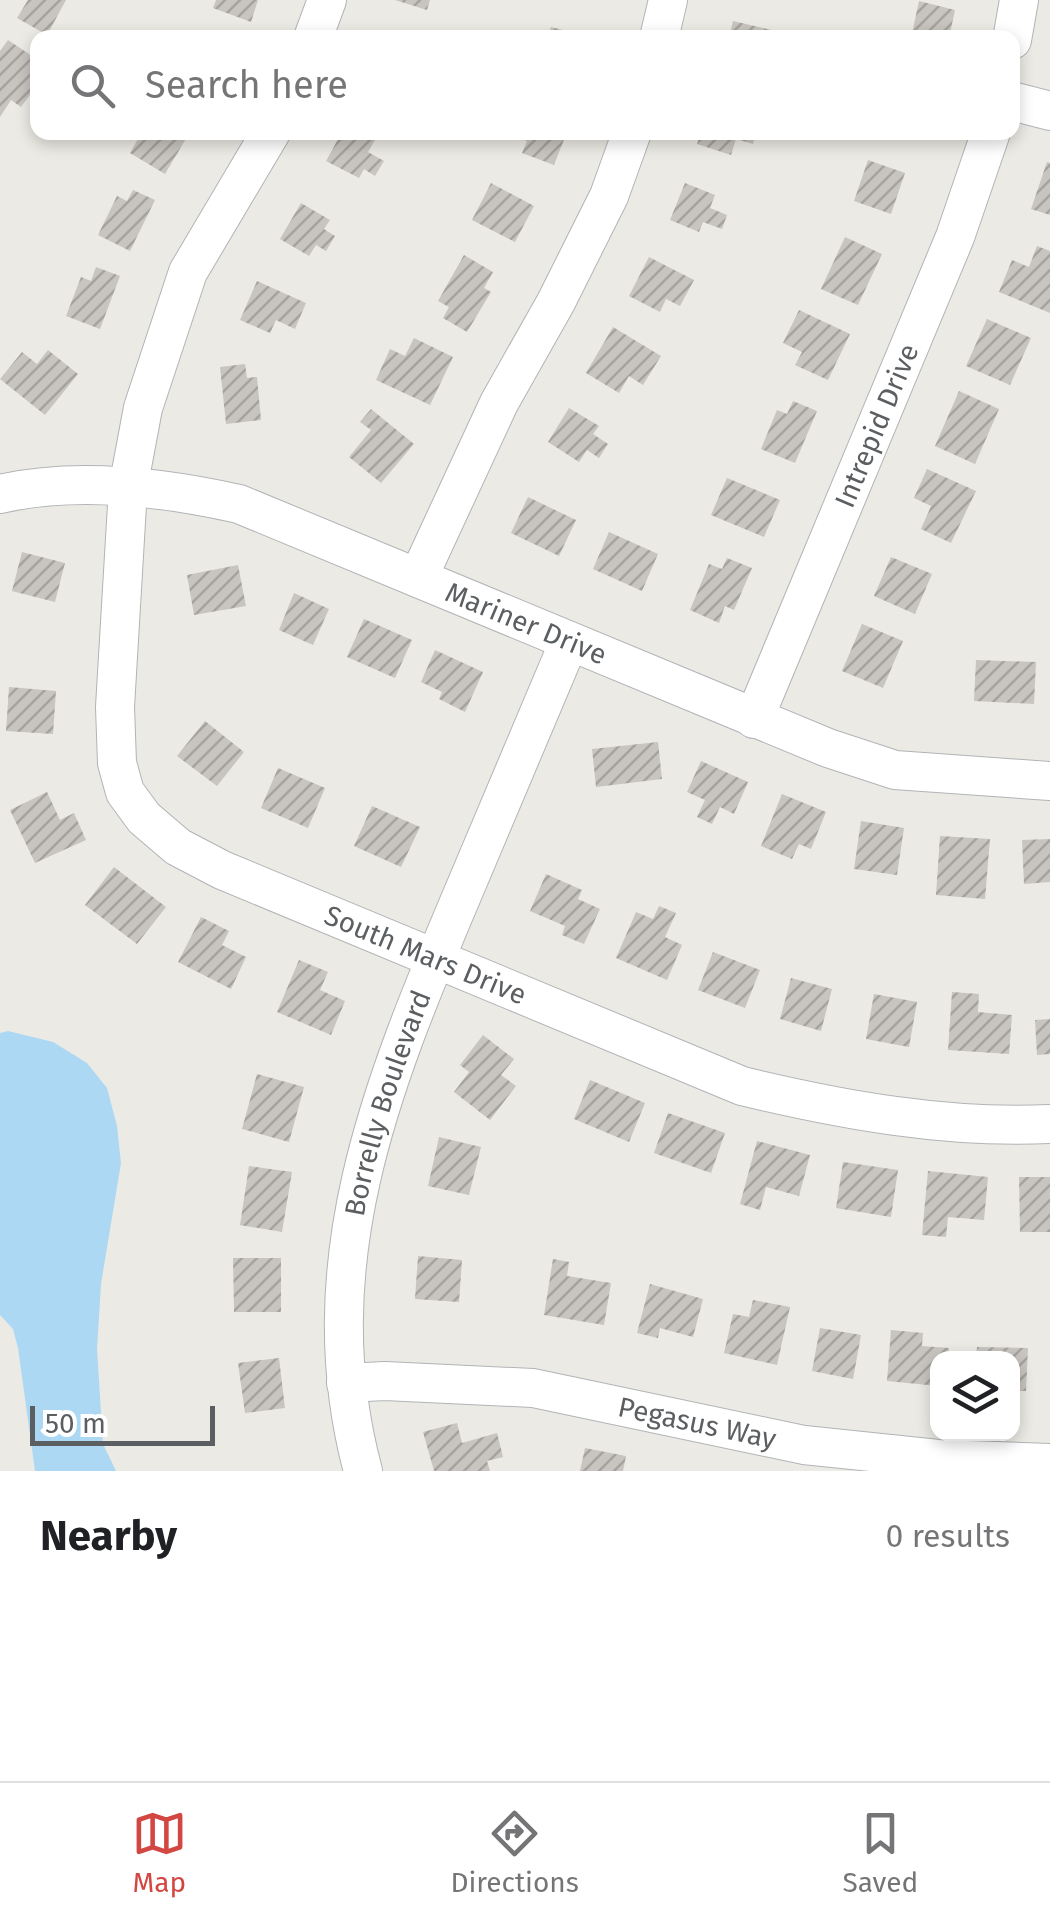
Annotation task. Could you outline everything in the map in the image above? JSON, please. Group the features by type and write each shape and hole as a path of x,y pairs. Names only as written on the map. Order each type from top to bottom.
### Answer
{"street":[{"path":"316,30 327,0"},
{"path":"661,30 668,0"},
{"path":"1014,30 1019,0"},
{"path":"1020,103 1050,110"},
{"name":"South Mars Drive","path":"267,140 188,272 143,408 128,488 115,707 117,762 125,792 144,818 178,847 222,870 742,1086 880,1114 959,1122 1050,1124"},
{"path":"418,578 499,403 609,196 629,140"},
{"name":"Intrepid Drive","path":"754,719 948,254 988,140"},
{"name":"Mariner Drive","path":"0,494 47,486 128,488 188,492 239,504 754,719 895,770 1050,781"},
{"name":"Borrelly Boulevard","path":"363,1471 346,1383 345,1281 354,1202 372,1128 435,959 569,642"},
{"name":"Pegasus Way","path":"346,1383 385,1381 533,1388 804,1445 938,1459 1050,1463"}],"water":[{"path":"8,1031 53,1042 87,1063 107,1088 117,1126 121,1163 101,1284 97,1349 103,1444 116,1471 35,1471 18,1348 13,1329 0,1315 0,1033"}],"building":[{"path":"28,0 66,0 50,30 38,30 17,18"},
{"path":"216,0 258,0 251,22 213,8"},
{"path":"395,0 430,0 427,10"},
{"path":"919,1 955,10 951,30 913,30"},
{"path":"733,21 772,30 731,30"},
{"path":"8,40 30,55 30,95 21,107 11,100 0,117 0,51"},
{"path":"137,140 185,140 165,174 130,153"},
{"path":"338,140 375,140 368,152 384,161 375,176 364,169 359,178 326,161"},
{"path":"564,140 554,165 522,153 527,141"},
{"path":"698,140 736,140 731,155 697,144"},
{"path":"868,160 905,173 891,214 854,201"},
{"path":"1047,162 1050,163 1050,215 1031,209"},
{"path":"491,183 534,206 515,242 472,220"},
{"path":"685,183 715,195 710,208 727,215 722,229 703,222 699,232 670,220"},
{"path":"133,190 155,200 130,251 98,235 117,196 127,201"},
{"path":"301,203 330,220 324,229 335,236 326,251 316,245 309,256 280,239"},
{"path":"845,237 882,254 858,305 821,289"},
{"path":"1037,246 1050,251 1050,313 999,292 1012,260 1029,267"},
{"path":"464,255 493,272 484,288 491,292 467,332 443,318 449,307 438,301"},
{"path":"649,257 694,280 680,306 666,299 660,312 629,296"},
{"path":"96,267 120,276 100,329 66,316 81,277 91,281"},
{"path":"257,281 306,303 295,329 276,320 270,333 240,320"},
{"path":"799,310 850,334 828,380 795,365 802,352 783,343"},
{"path":"987,319 1031,338 1010,385 966,366"},
{"path":"613,327 661,356 643,385 629,376 619,393 586,373"},
{"path":"414,338 453,357 430,405 376,380 390,349 405,356"},
{"path":"48,350 78,374 45,415 0,379 22,352 37,364"},
{"path":"245,364 247,378 257,377 261,420 226,424 220,367"},
{"path":"959,391 999,409 975,464 935,446"},
{"path":"793,401 817,411 795,463 761,449 777,410 787,414"},
{"path":"569,408 599,426 593,434 608,444 599,458 587,450 579,462 548,442"},
{"path":"371,409 414,444 381,483 349,457 371,430 360,422"},
{"path":"927,469 976,491 951,543 921,529 931,506 914,498"},
{"path":"727,478 780,500 764,537 711,515"},
{"path":"528,497 576,520 559,556 511,533"},
{"path":"609,532 658,554 642,591 593,569"},
{"path":"22,552 65,563 55,602 12,591"},
{"path":"891,557 932,574 915,614 874,596"},
{"path":"727,558 752,568 734,610 725,606 719,623 690,610 709,564 722,569"},
{"path":"238,565 246,606 194,615 187,575"},
{"path":"294,593 329,609 313,645 279,630"},
{"path":"364,619 412,640 395,678 347,657"},
{"path":"862,624 903,641 883,688 842,671"},
{"path":"435,650 483,672 465,712 439,699 442,692 421,682"},
{"path":"976,660 1036,662 1034,704 974,701"},
{"path":"9,687 56,691 53,734 6,731"},
{"path":"205,721 244,752 217,786 177,756"},
{"path":"658,742 662,779 596,787 592,749"},
{"path":"701,761 748,782 734,814 720,807 712,824 697,817 705,800 687,792"},
{"path":"278,768 325,788 308,828 261,808"},
{"path":"47,792 60,820 74,813 86,840 35,863 10,810"},
{"path":"782,794 826,812 811,849 799,844 792,859 761,846"},
{"path":"372,806 420,827 401,867 354,846"},
{"path":"861,821 904,828 897,875 854,869"},
{"path":"940,836 990,839 985,899 936,895"},
{"path":"1050,839 1050,882 1024,884 1022,840"},
{"path":"114,867 166,907 137,944 85,905"},
{"path":"546,874 582,890 578,899 600,909 584,944 562,935 565,926 530,911"},
{"path":"659,906 676,913 665,937 682,945 667,980 616,958 636,912 653,919"},
{"path":"201,917 229,931 222,945 246,957 231,989 178,962"},
{"path":"713,952 760,970 745,1008 698,990"},
{"path":"299,960 328,972 320,990 345,1001 331,1035 277,1012"},
{"path":"791,978 832,989 821,1031 780,1019"},
{"path":"952,992 979,994 978,1012 1012,1015 1009,1054 948,1050"},
{"path":"874,994 917,1002 909,1047 866,1039"},
{"path":"1050,1019 1050,1054 1037,1055 1035,1020"},
{"path":"483,1035 514,1059 501,1075 516,1086 490,1120 454,1092 469,1072 460,1065"},
{"path":"257,1074 304,1087 289,1142 242,1129"},
{"path":"590,1080 645,1103 629,1142 574,1119"},
{"path":"668,1113 725,1133 711,1173 654,1153"},
{"path":"439,1137 481,1147 469,1195 428,1186"},
{"path":"757,1141 810,1155 799,1196 766,1187 760,1210 740,1204"},
{"path":"843,1162 898,1170 891,1217 836,1208"},
{"path":"249,1166 292,1172 282,1232 240,1225"},
{"path":"928,1171 988,1177 984,1220 948,1217 946,1237 922,1235"},
{"path":"1019,1177 1050,1177 1050,1232 1020,1232"},
{"path":"418,1256 462,1260 459,1302 415,1299"},
{"path":"233,1258 281,1258 281,1312 234,1312"},
{"path":"553,1259 569,1262 567,1276 611,1283 604,1325 544,1315"},
{"path":"650,1284 703,1299 693,1337 660,1328 658,1338 637,1333"},
{"path":"753,1300 790,1307 777,1365 724,1353 733,1314 749,1317"},
{"path":"820,1328 861,1335 853,1379 812,1371"},
{"path":"891,1330 923,1333 922,1346 949,1348 930,1351 930,1385 887,1381"},
{"path":"977,1347 1028,1348 1026,1391 1020,1391 1020,1351 977,1351"},
{"path":"279,1358 285,1408 245,1413 238,1363"},
{"path":"457,1423 462,1443 497,1433 503,1457 487,1461 490,1471 434,1471 423,1432"},
{"path":"585,1448 626,1456 623,1471 580,1471"}]}
